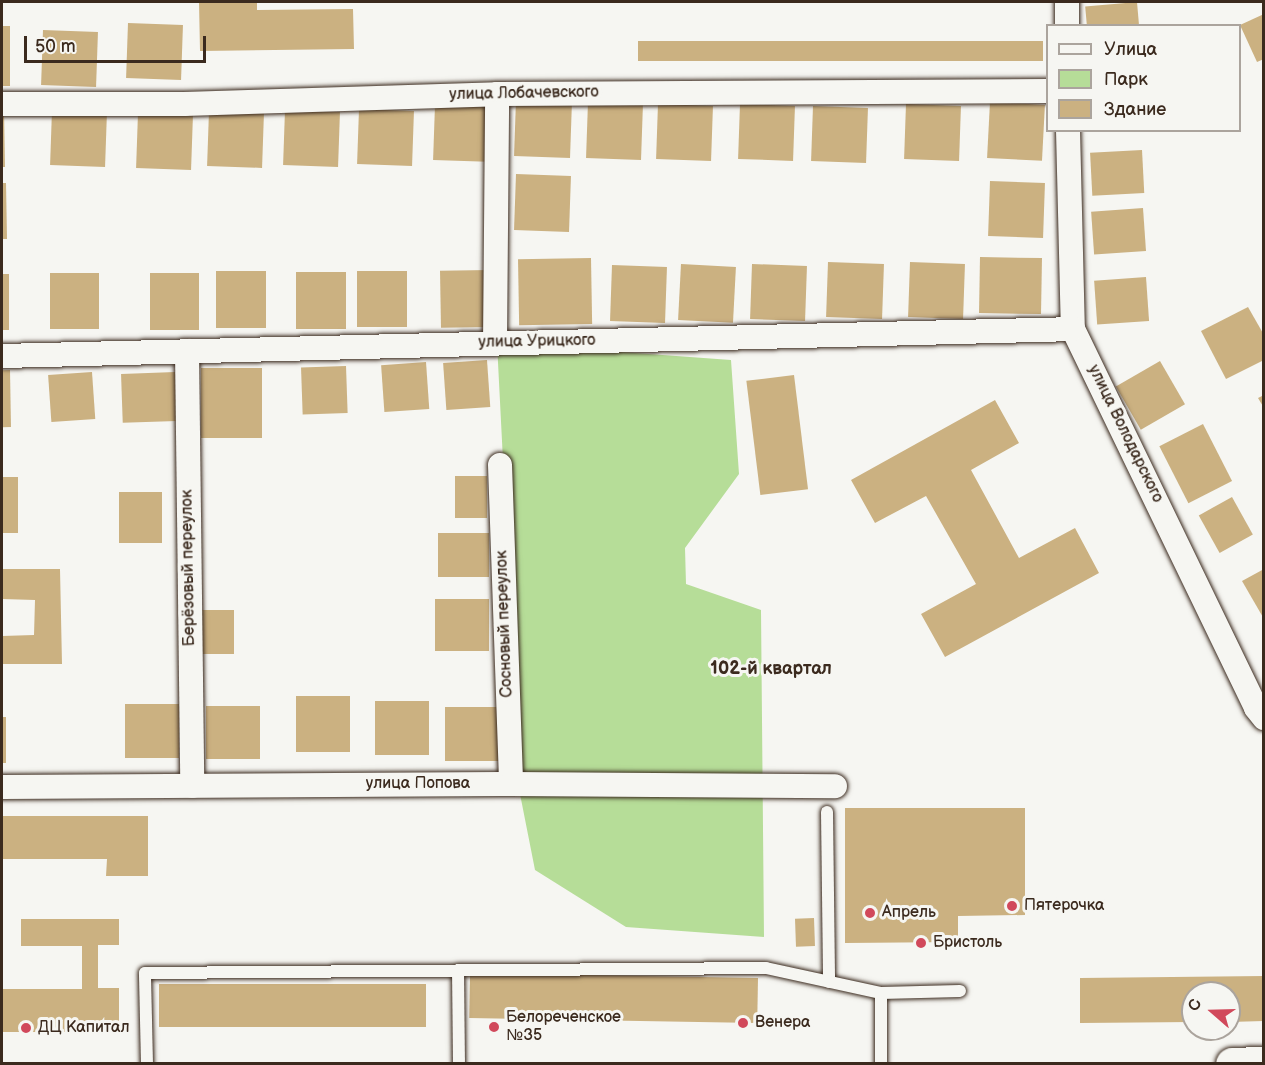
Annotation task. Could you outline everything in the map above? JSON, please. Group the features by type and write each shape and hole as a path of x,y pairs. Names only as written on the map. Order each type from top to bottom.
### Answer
{"street":[{"path":"1067,2 1067,24"},
{"name":"улица Лобачевского","path":"2,104 184,104 497,93 1046,91"},
{"path":"495,344 497,93"},
{"name":"улица Володарского","path":"1068,132 1073,329 1256,708 1263,718"},
{"name":"улица Урицкого","path":"2,356 1073,329"},
{"name":"Берёзовый переулок","path":"187,351 192,786"},
{"name":"Сосновый переулок","path":"500,465 511,784"},
{"name":"улица Попова","path":"2,787 511,784 835,786"},
{"path":"1232,1064 1263,1063"}],"lane":[{"path":"827,812 829,982"},
{"path":"147,1064 146,973 765,968 881,993 960,991"},
{"path":"458,970 459,1064"},
{"path":"881,993 881,1064"}],"green space":[{"path":"497,343 731,360 739,474 685,548 686,584 761,610 764,937 626,927 535,870 520,794"}],"building":[{"path":"199,2 257,2 257,10 353,9 354,49 200,51"},
{"path":"1137,2 1139,24 1087,24 1085,7"},
{"path":"1264,14 1264,59 1257,62 1241,25"},
{"path":"128,23 183,25 181,80 126,78"},
{"path":"2,26 10,26 10,86 2,86"},
{"path":"43,30 98,32 96,87 41,85"},
{"path":"638,41 1043,41 1043,61 638,61"},
{"path":"516,100 572,102 570,158 514,156"},
{"path":"588,102 643,104 641,160 586,158"},
{"path":"990,102 1045,105 1042,161 987,158"},
{"path":"658,104 713,106 711,161 656,159"},
{"path":"740,104 795,106 793,161 738,159"},
{"path":"906,104 961,106 959,161 904,159"},
{"path":"435,105 489,107 487,162 433,160"},
{"path":"813,106 868,108 866,163 811,161"},
{"path":"359,109 414,111 412,166 357,164"},
{"path":"2,110 4,110 5,167 2,167"},
{"path":"52,110 107,112 105,167 50,165"},
{"path":"285,110 340,112 338,167 283,165"},
{"path":"209,111 264,113 262,168 207,166"},
{"path":"138,113 193,115 191,170 136,168"},
{"path":"1142,150 1144,193 1092,196 1090,153"},
{"path":"516,174 571,176 569,232 514,230"},
{"path":"990,181 1045,183 1043,238 988,236"},
{"path":"2,183 6,183 7,239 2,239"},
{"path":"1143,208 1146,251 1094,255 1091,212"},
{"path":"980,257 1042,258 1041,314 979,313"},
{"path":"591,258 592,324 519,325 518,259"},
{"path":"828,262 884,264 882,319 826,317"},
{"path":"910,262 965,264 963,319 908,317"},
{"path":"681,264 736,267 733,323 678,320"},
{"path":"752,264 807,266 805,321 750,319"},
{"path":"612,265 667,267 665,323 610,321"},
{"path":"489,270 490,327 441,328 440,271"},
{"path":"216,271 266,271 266,328 216,328"},
{"path":"357,271 407,271 407,327 357,327"},
{"path":"296,272 346,272 346,329 296,329"},
{"path":"50,273 99,273 99,329 50,329"},
{"path":"150,273 199,273 199,330 150,330"},
{"path":"2,274 9,274 9,330 2,330"},
{"path":"1146,277 1149,321 1097,325 1094,281"},
{"path":"1248,307 1264,335 1264,360 1226,379 1201,331"},
{"path":"487,360 490,407 446,410 443,363"},
{"path":"1160,361 1185,404 1141,430 1116,387"},
{"path":"426,362 429,409 384,412 381,365"},
{"path":"346,366 348,413 303,415 301,368"},
{"path":"201,368 262,368 262,438 201,438"},
{"path":"2,370 10,370 11,427 3,427"},
{"path":"92,372 95,419 51,422 48,375"},
{"path":"175,372 177,421 123,423 121,374"},
{"path":"794,375 808,489 760,495 746,381"},
{"path":"1264,395 1264,408 1258,398"},
{"path":"995,400 1019,443 971,470 1019,558 1075,528 1099,573 945,657 921,614 976,584 926,496 875,523 851,480"},
{"path":"1203,424 1232,481 1188,503 1159,446"},
{"path":"455,476 487,476 487,518 455,518"},
{"path":"2,477 18,477 18,533 2,533"},
{"path":"119,492 162,492 162,543 119,543"},
{"path":"1232,497 1253,535 1220,553 1199,515"},
{"path":"438,533 489,533 489,577 438,577"},
{"path":"2,569 60,569 62,664 2,664 2,636 34,635 35,600 2,599"},
{"path":"1264,569 1264,619 1242,581"},
{"path":"435,599 489,599 489,651 435,651"},
{"path":"201,610 234,610 234,654 201,654"},
{"path":"296,696 350,696 350,752 296,752"},
{"path":"375,701 429,701 429,755 375,755"},
{"path":"125,704 179,704 179,758 125,758"},
{"path":"206,706 260,706 260,759 206,759"},
{"path":"445,707 500,707 500,761 445,761"},
{"path":"2,717 6,717 6,763 2,763"},
{"path":"845,808 1025,808 1025,915 958,916 958,942 845,943"},
{"path":"2,816 148,816 148,876 106,876 107,859 2,859"},
{"path":"814,918 815,946 796,947 795,919"},
{"path":"21,919 119,919 119,945 98,945 98,988 119,988 119,1032 2,1032 2,989 82,989 82,946 21,946"},
{"path":"470,973 758,978 757,1023 469,1018"},
{"path":"1264,976 1264,1021 1241,1022 1241,981 1181,981 1181,1022 1080,1023 1080,978"},
{"path":"159,984 426,984 426,1027 159,1027"}],"place":[{"name":"Пятерочка","path":"1012,906"},
{"name":"Апрель","path":"870,913"},
{"name":"Бристоль","path":"921,943"},
{"name":"Венера","path":"743,1023"},
{"name":"Белореченское №35","path":"494,1027"},
{"name":"ДЦ Капитал","path":"26,1028"}],"district":[{"name":"102-й квартал","path":"771,669"}]}
